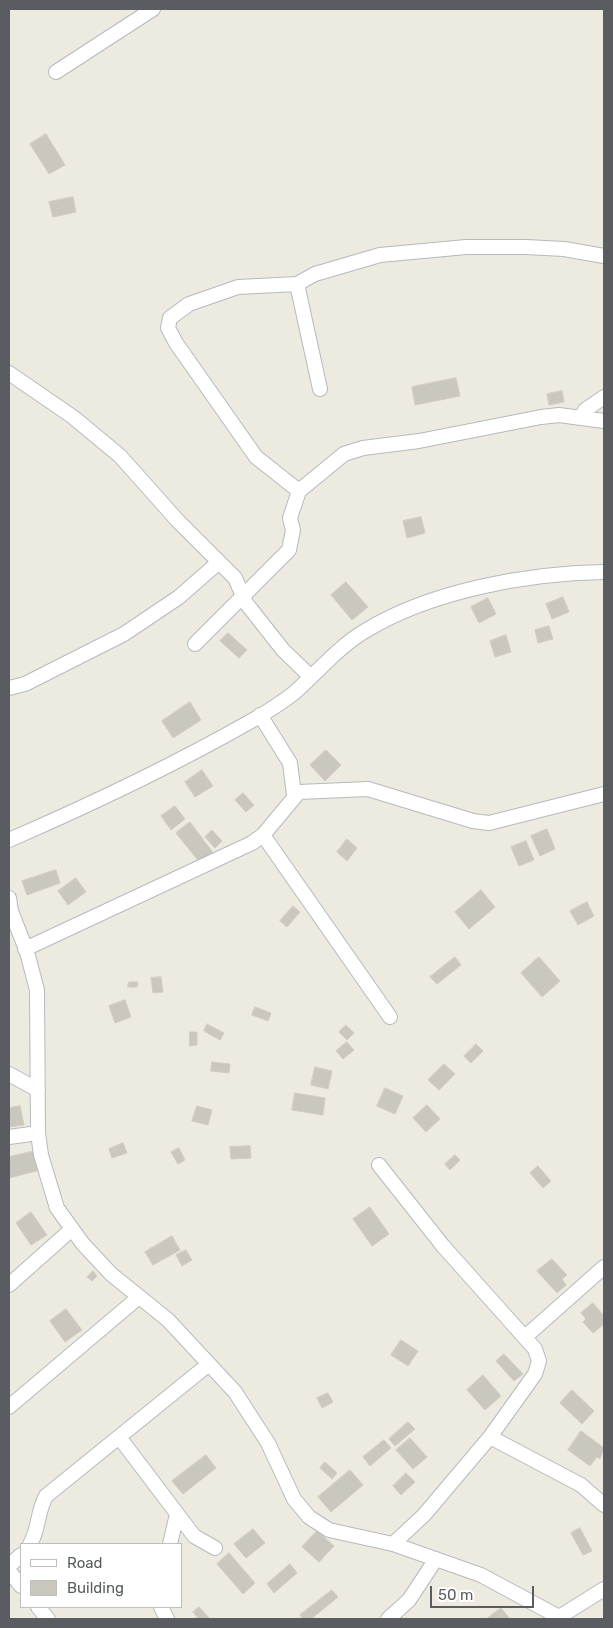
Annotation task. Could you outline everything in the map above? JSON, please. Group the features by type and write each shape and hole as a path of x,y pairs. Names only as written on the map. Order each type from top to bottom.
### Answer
{"street":[{"path":"56,72 153,9"},
{"path":"299,490 256,457 210,393 168,328 170,318 189,304 238,287 297,284 315,274 380,255 466,248 526,247 564,249 604,256"},
{"path":"297,284 320,389"},
{"path":"9,373 73,416 120,456 177,520 235,578 244,594 246,603 283,650 310,676"},
{"path":"581,418 585,410 604,397"},
{"path":"195,644 289,550 293,530 290,518 299,490 344,454 363,448 419,441 541,417 559,415 604,421"},
{"path":"9,688 25,684 124,634 179,597 219,562"},
{"path":"9,840 145,778 260,715 293,693 310,676 364,632 430,599 500,584 556,575 604,572"},
{"path":"260,715 290,763 294,780 294,795"},
{"path":"25,949 213,863 252,843 263,834 294,795 299,792 368,790 473,821 489,823 604,794"},
{"path":"263,834 390,1017"},
{"path":"9,898 11,912 25,949 37,990 38,1133 41,1155 58,1208 72,1228 111,1274 168,1320 240,1399 268,1443 294,1500 309,1517 329,1530 393,1544 481,1575 557,1618 604,1589"},
{"path":"9,1074 38,1090"},
{"path":"9,1137 38,1133"},
{"path":"379,1165 443,1246 535,1349 539,1361 535,1374 490,1436 424,1515 393,1544"},
{"path":"9,1285 72,1228"},
{"path":"525,1337 604,1267"},
{"path":"9,1407 139,1297"},
{"path":"30,1543 46,1496 209,1364"},
{"path":"119,1436 198,1540 215,1548"},
{"path":"490,1436 582,1484 604,1505"},
{"path":"170,1543 177,1514"},
{"path":"9,1566 20,1556"},
{"path":"388,1619 409,1600 436,1559"},
{"path":"9,1571 20,1585"},
{"path":"39,1608 48,1619"}],"building":[{"path":"46,134 65,165 49,174 30,144"},
{"path":"73,197 76,212 53,217 49,202"},
{"path":"456,378 460,396 415,405 412,387"},
{"path":"562,391 564,402 549,405 547,394"},
{"path":"421,517 425,533 407,538 403,521"},
{"path":"346,582 368,607 352,620 331,595"},
{"path":"563,597 569,612 552,619 546,604"},
{"path":"488,598 496,614 479,623 471,607"},
{"path":"549,626 553,639 538,643 535,630"},
{"path":"228,633 247,650 239,658 220,641"},
{"path":"506,635 511,652 495,657 490,641"},
{"path":"190,702 201,720 173,738 162,721"},
{"path":"326,750 341,765 325,781 310,765"},
{"path":"202,770 213,786 195,797 185,782"},
{"path":"243,793 254,805 246,812 235,800"},
{"path":"175,806 185,819 171,830 161,816"},
{"path":"190,822 214,854 201,864 176,833"},
{"path":"547,829 555,849 540,856 531,836"},
{"path":"212,830 222,841 215,848 205,837"},
{"path":"347,839 357,848 347,861 337,852"},
{"path":"526,841 534,860 519,866 511,847"},
{"path":"56,870 60,883 27,895 22,881"},
{"path":"76,878 86,892 68,905 58,891"},
{"path":"481,890 495,907 469,929 455,912"},
{"path":"587,902 594,916 578,925 570,911"},
{"path":"293,906 300,912 287,927 280,921"},
{"path":"455,957 461,965 437,984 430,977"},
{"path":"539,957 560,981 542,997 521,973"},
{"path":"161,977 163,992 153,993 151,978"},
{"path":"129,982 138,982 137,987 128,987"},
{"path":"125,1000 131,1017 115,1023 109,1006"},
{"path":"255,1007 271,1013 268,1021 252,1015"},
{"path":"207,1024 224,1033 220,1040 204,1031"},
{"path":"346,1025 354,1033 347,1040 339,1032"},
{"path":"190,1032 197,1032 197,1045 190,1046"},
{"path":"347,1042 354,1050 343,1059 336,1051"},
{"path":"476,1044 483,1051 471,1063 464,1056"},
{"path":"212,1062 230,1064 229,1073 211,1071"},
{"path":"444,1064 455,1074 439,1090 428,1080"},
{"path":"315,1067 332,1071 328,1089 311,1085"},
{"path":"385,1088 403,1096 395,1114 377,1106"},
{"path":"295,1093 325,1098 323,1115 292,1110"},
{"path":"427,1105 440,1119 426,1132 413,1118"},
{"path":"20,1106 24,1125 9,1127 9,1108"},
{"path":"197,1106 212,1110 208,1125 192,1121"},
{"path":"123,1143 127,1153 112,1158 109,1149"},
{"path":"250,1146 251,1158 231,1159 230,1147"},
{"path":"179,1148 185,1160 178,1164 171,1152"},
{"path":"35,1151 40,1170 9,1178 9,1157"},
{"path":"455,1155 460,1160 450,1170 445,1164"},
{"path":"538,1166 551,1181 543,1188 530,1173"},
{"path":"370,1207 389,1234 372,1246 353,1219"},
{"path":"31,1212 47,1235 31,1245 16,1223"},
{"path":"172,1236 180,1250 153,1265 145,1252"},
{"path":"186,1250 192,1260 182,1266 176,1255"},
{"path":"552,1259 567,1275 562,1279 566,1285 557,1293 537,1271"},
{"path":"93,1271 97,1276 92,1281 87,1277"},
{"path":"593,1303 604,1316 604,1324 593,1333 583,1322 586,1319 581,1313"},
{"path":"66,1309 82,1330 65,1342 50,1321"},
{"path":"401,1340 418,1351 408,1366 391,1355"},
{"path":"504,1354 523,1374 514,1381 496,1361"},
{"path":"483,1375 501,1396 485,1410 467,1390"},
{"path":"572,1390 594,1411 582,1424 560,1403"},
{"path":"328,1393 333,1402 322,1408 317,1398"},
{"path":"408,1422 415,1429 395,1446 389,1439"},
{"path":"581,1431 604,1448 600,1459 597,1457 590,1466 568,1450"},
{"path":"410,1438 427,1457 413,1469 396,1450"},
{"path":"384,1440 391,1448 370,1466 363,1457"},
{"path":"206,1455 216,1468 183,1494 172,1481"},
{"path":"325,1462 337,1473 332,1479 320,1468"},
{"path":"350,1470 363,1485 331,1512 318,1497"},
{"path":"406,1473 415,1482 401,1495 393,1486"},
{"path":"580,1528 592,1551 583,1555 571,1533"},
{"path":"253,1529 265,1543 246,1558 234,1544"},
{"path":"317,1531 334,1546 319,1562 302,1547"},
{"path":"229,1553 255,1583 243,1594 217,1564"},
{"path":"290,1564 297,1573 274,1593 267,1584"},
{"path":"332,1590 338,1597 311,1619 303,1619 300,1615"},
{"path":"199,1607 210,1619 199,1619 193,1612"},
{"path":"501,1608 510,1619 488,1618"}]}
